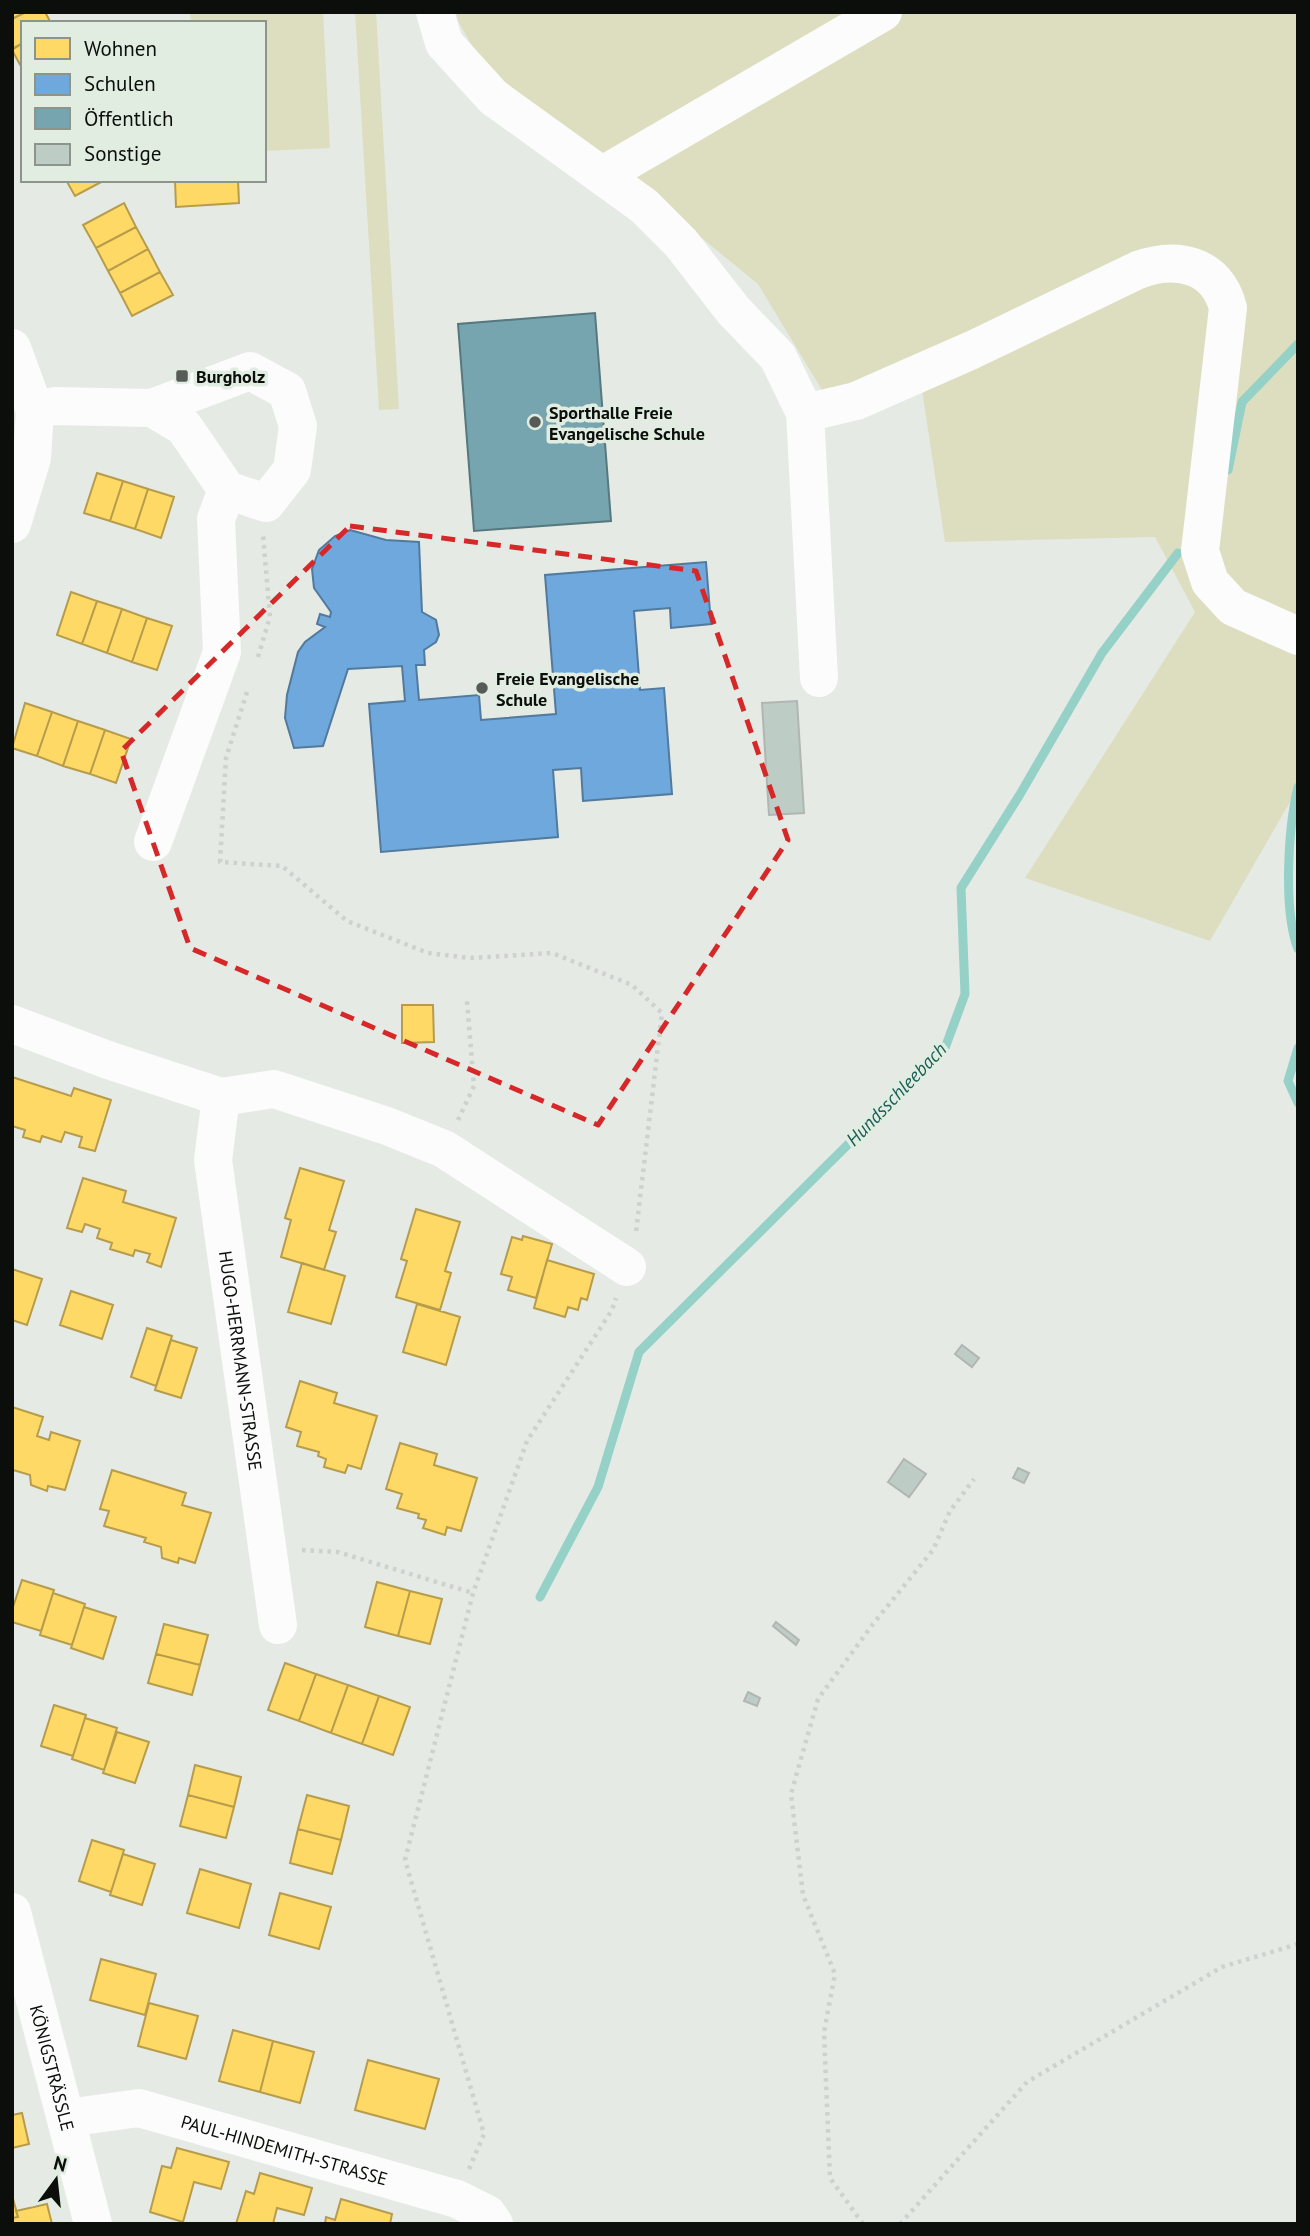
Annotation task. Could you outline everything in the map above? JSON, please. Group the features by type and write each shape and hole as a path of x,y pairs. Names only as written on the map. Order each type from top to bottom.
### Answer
{"street":[{"path":"435,12 444,43 493,97 644,206 681,243 733,310 778,357 805,413 819,678"},
{"path":"603,175 883,12"},
{"path":"805,413 856,401 1138,270 1164,264 1192,267 1211,276 1224,289 1228,308 1200,551 1210,582 1233,607 1298,636"},
{"path":"12,348 35,411 22,459 12,524"},
{"path":"35,411 54,406 152,408 250,371 287,391 298,426 292,470 266,503 227,490 184,426 152,408"},
{"path":"153,842 222,652 216,519 227,490"},
{"path":"12,1024 108,1060 221,1097 274,1090 387,1126 444,1149 627,1267"},
{"name":"HUGO-HERRMANN-STRASSE","path":"221,1097 213,1160 278,1625"},
{"name":"KÖNIGSTRÄSSLE","path":"12,1912 93,2224"},
{"name":"PAUL-HINDEMITH-STRASSE","path":"67,2118 139,2108 457,2199 487,2214 494,2224"}],"path":[{"path":"220,862 282,866 346,921 428,953 470,958 552,953 632,985 662,1013 635,1236 627,1267 612,1310 527,1441 473,1593 405,1860 484,2134 457,2199"},
{"path":"444,1149 474,1086 467,1001"},
{"path":"863,2224 830,2178 824,2032 835,1974 803,1895 791,1794 818,1699 873,1624 933,1550 950,1511 974,1479"},
{"path":"338,1552 473,1593"},
{"path":"900,2224 1027,2082 1222,1967 1298,1944"}],"highlighted area":[{"path":"350,526 696,571 788,840 598,1125 190,948 121,751"}],"green space":[{"path":"190,12 323,12 330,148 266,151 266,21 191,21"},
{"path":"355,12 376,12 399,409 379,410"},
{"path":"456,12 1298,12 1298,788 1210,941 1025,878 1195,612 1155,537 945,542 922,390 822,390 758,284 637,185 487,72 458,21"}],"building: Wohnen":[{"path":"12,12 26,12 12,19"},
{"path":"26,12 45,12 50,21 21,21 21,44 12,49 12,19"},
{"path":"21,44 21,66 12,50"},
{"path":"67,182 101,182 75,196"},
{"path":"175,182 238,182 239,203 176,207"},
{"path":"124,203 136,227 96,248 83,225"},
{"path":"136,227 148,249 108,271 96,248"},
{"path":"148,249 160,272 120,293 108,271"},
{"path":"160,272 173,295 132,316 120,293"},
{"path":"97,473 123,481 110,521 84,513"},
{"path":"123,481 148,489 135,529 110,521"},
{"path":"148,489 174,497 161,538 135,529"},
{"path":"71,592 97,601 82,644 57,635"},
{"path":"97,601 122,609 107,653 82,644"},
{"path":"122,609 147,618 132,662 107,653"},
{"path":"147,618 172,626 157,670 132,662"},
{"path":"25,703 52,712 37,756 12,748"},
{"path":"52,712 78,721 63,766 37,756"},
{"path":"78,721 105,730 90,774 63,766"},
{"path":"105,730 131,739 116,783 90,774"},
{"path":"402,1005 433,1005 434,1042 402,1043"},
{"path":"12,1077 71,1096 74,1088 111,1100 95,1151 79,1147 82,1137 65,1132 61,1142 42,1136 40,1142 23,1137 25,1130 12,1126"},
{"path":"300,1168 344,1181 329,1230 336,1232 324,1270 281,1257 291,1220 285,1218"},
{"path":"83,1178 126,1191 123,1202 176,1218 161,1267 147,1262 150,1254 135,1250 133,1256 110,1249 112,1243 97,1238 100,1229 85,1224 82,1232 67,1228"},
{"path":"416,1209 460,1222 445,1271 451,1273 440,1310 396,1297 407,1261 401,1259"},
{"path":"523,1236 552,1244 536,1298 508,1290 512,1277 501,1274 512,1237 522,1240"},
{"path":"547,1260 594,1274 587,1300 581,1298 578,1310 568,1307 565,1317 534,1308"},
{"path":"302,1263 345,1276 331,1324 288,1312"},
{"path":"12,1269 42,1279 27,1325 12,1320"},
{"path":"71,1291 113,1305 102,1339 60,1325"},
{"path":"417,1304 460,1317 446,1365 403,1352"},
{"path":"147,1328 172,1336 156,1386 131,1377"},
{"path":"171,1340 197,1348 181,1398 155,1390"},
{"path":"300,1381 337,1393 334,1403 377,1416 361,1469 348,1465 345,1473 324,1467 326,1459 318,1456 319,1452 297,1446 301,1432 286,1427"},
{"path":"12,1407 43,1417 37,1436 49,1440 51,1432 80,1441 65,1490 48,1486 47,1491 31,1485 30,1475 13,1470"},
{"path":"400,1443 437,1454 434,1465 477,1478 461,1531 447,1527 445,1535 423,1528 426,1520 418,1518 419,1514 397,1508 402,1494 386,1489"},
{"path":"112,1470 186,1493 182,1505 211,1513 195,1563 179,1558 178,1563 162,1558 161,1547 144,1542 146,1538 104,1526 109,1511 100,1509"},
{"path":"22,1580 54,1590 41,1631 12,1622 12,1610"},
{"path":"377,1582 410,1591 398,1636 365,1627"},
{"path":"410,1591 442,1599 430,1644 398,1636"},
{"path":"53,1593 85,1604 72,1645 40,1635"},
{"path":"84,1607 116,1617 103,1659 71,1648"},
{"path":"164,1624 208,1635 200,1665 156,1654"},
{"path":"156,1654 200,1665 192,1695 148,1683"},
{"path":"285,1663 316,1674 299,1721 268,1710"},
{"path":"316,1674 348,1685 331,1733 299,1721"},
{"path":"348,1685 379,1696 362,1744 331,1733"},
{"path":"379,1696 410,1707 393,1755 362,1744"},
{"path":"54,1705 86,1715 73,1756 41,1746"},
{"path":"85,1718 117,1728 104,1770 72,1759"},
{"path":"117,1732 149,1742 135,1783 103,1773"},
{"path":"195,1765 241,1777 234,1807 188,1795"},
{"path":"188,1795 234,1807 226,1838 180,1826"},
{"path":"307,1795 349,1806 341,1840 298,1829"},
{"path":"298,1829 341,1840 332,1874 290,1863"},
{"path":"92,1840 124,1850 111,1892 79,1881"},
{"path":"123,1854 155,1864 142,1905 110,1895"},
{"path":"200,1869 251,1884 239,1928 187,1913"},
{"path":"280,1893 331,1907 319,1949 269,1935"},
{"path":"101,1959 156,1974 145,2015 90,2000"},
{"path":"149,2003 198,2016 186,2059 138,2046"},
{"path":"233,2030 273,2041 260,2092 219,2081"},
{"path":"273,2041 314,2052 300,2103 260,2092"},
{"path":"368,2060 439,2079 425,2129 355,2110"},
{"path":"22,2113 29,2144 12,2148 12,2115"},
{"path":"177,2148 229,2162 221,2189 194,2182 183,2222 150,2212 162,2166 171,2168"},
{"path":"260,2173 312,2188 304,2215 277,2208 273,2224 236,2224 246,2191 254,2194"},
{"path":"12,2195 18,2217 12,2218"},
{"path":"341,2199 392,2214 390,2224 325,2224 326,2217 335,2220"},
{"path":"47,2204 52,2224 12,2224 12,2218 18,2217 16,2211"}],"building: Schulen":[{"path":"350,530 386,540 419,542 422,612 436,620 439,635 436,642 424,650 425,665 416,665 419,700 479,695 481,720 556,714 545,575 706,562 711,624 671,628 670,608 634,611 640,690 664,688 672,794 583,801 581,768 553,770 558,837 381,852 369,704 405,701 402,666 348,669 323,746 294,748 285,718 287,695 298,652 305,642 325,627 317,624 320,614 330,617 331,612 314,588 312,569 319,550 335,536"}],"building: Öffentlich":[{"name":"Sporthalle Freie Evangelische Schule","path":"595,313 611,521 474,531 458,324"}],"building: Sonstige":[{"path":"797,701 804,813 769,815 762,703"},
{"path":"962,1345 979,1358 972,1367 955,1354"},
{"path":"904,1459 926,1474 909,1497 888,1482"},
{"path":"1018,1468 1029,1473 1024,1483 1013,1478"},
{"path":"776,1622 799,1640 796,1645 773,1626"},
{"path":"748,1692 760,1698 757,1706 744,1701"}],"waterway":[{"name":"Hundsschleebach","path":"1228,470 1242,402 1298,344"},
{"name":"Hundsschleebach","path":"540,1597 598,1487 639,1352 945,1048 965,994 961,888 1019,796 1102,653 1178,553"},
{"path":"1298,787 1289,869 1290,913 1298,949"},
{"path":"1298,1048 1288,1081 1298,1103"}],"place":[{"name":"Burgholz","path":"182,376"},
{"name":"Sporthalle Freie Evangelische Schule","path":"535,422"},
{"name":"Freie Evangelische Schule","path":"482,688"}]}
